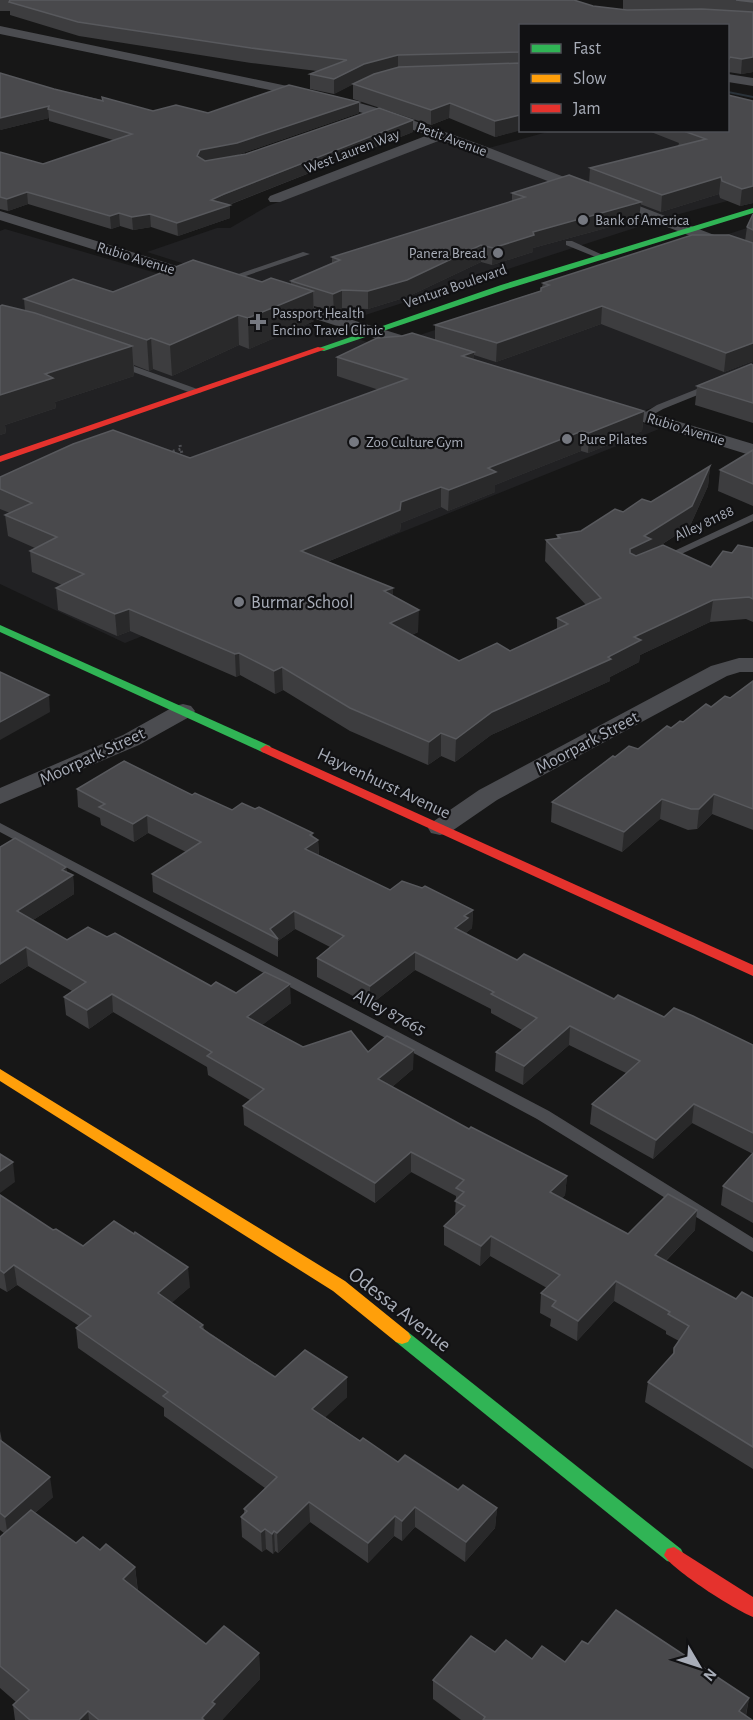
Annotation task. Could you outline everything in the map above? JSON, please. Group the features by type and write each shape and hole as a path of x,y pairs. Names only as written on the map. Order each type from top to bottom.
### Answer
{"main road":[{"name":"Ventura Boulevard","path":"0,459 601,255 753,210"},
{"name":"Hayvenhurst Avenue","path":"0,628 753,971"},
{"name":"Odessa Avenue","path":"0,1074 339,1286 696,1572 753,1608"}],"street":[{"name":"Petit Avenue","path":"0,30 335,100 379,112 753,255"},
{"path":"729,78 753,82"},
{"path":"335,100 352,92"},
{"path":"353,122 379,112"},
{"name":"West Lauren Way","path":"275,199 441,135"},
{"name":"Rubio Avenue","path":"0,215 187,279 218,283 239,290"},
{"path":"261,297 433,351"},
{"name":"Rubio Avenue","path":"599,402 753,450"},
{"name":"Moorpark Street","path":"440,828 488,795 719,671 746,665"},
{"name":"Moorpark Street","path":"0,797 131,740 183,711"}],"lane":[{"path":"569,243 601,255"},
{"path":"218,283 306,254"},
{"path":"105,359 198,392"},
{"path":"644,416 660,407 722,382"},
{"name":"Alley 81188","path":"656,562 753,517"},
{"name":"Alley 87665","path":"0,827 543,1115 753,1246"}],"path":[{"path":"180,444 183,458"},
{"path":"163,454 181,449"}],"shaded area":[{"path":"547,132 676,132 753,194 672,216 356,318 147,252 217,228 230,228 268,206 439,140 470,153"},
{"path":"753,226 753,370 627,417 659,429 125,643 0,584 0,231 5,229 163,275 168,279 383,347"}],"building":[{"path":"10,0 574,0 593,6 627,10 702,9 753,12 753,57 742,59 730,57 729,59 729,24 519,24 519,52 398,55 364,64 334,79 310,74 347,60 78,22 9,2"},
{"path":"519,63 519,115 495,121 450,103 431,110 353,84 374,74 399,67"},
{"path":"0,73 54,89 103,101 102,97 153,111 176,105 208,113 289,85 359,102 237,143 200,150 197,156 205,161 246,154 379,108 413,120 224,194 211,200 230,205 177,223 150,214 132,217 119,213 110,216 27,192 7,199 0,197 0,152 43,164 132,134 48,109 49,106 0,118"},
{"path":"729,95 753,101 753,186 742,189 722,181 721,177 662,195 590,168 706,139 687,132 729,132"},
{"path":"569,175 641,202 533,232 534,235 493,248 481,245 407,280 368,291 342,290 333,294 291,281 340,260 332,257 525,197 512,193"},
{"path":"753,214 753,230 747,227"},
{"path":"692,235 729,235 753,243 753,343 726,353 602,306 497,343 435,325 541,291 541,288 549,285 543,283"},
{"path":"193,260 262,282 271,278 313,291 248,318 238,315 170,345 151,338 147,340 24,299 73,279 113,292"},
{"path":"0,306 35,313 132,346 45,374 53,378 0,395"},
{"path":"412,333 474,352 462,356 644,411 589,433 582,431 488,468 496,472 449,490 441,487 401,502 400,510 301,551 393,588 384,591 419,610 390,623 459,661 497,643 510,651 568,624 557,618 601,598 546,540 560,538 557,535 581,531 615,509 623,512 642,499 651,502 710,466 692,506 644,536 651,539 630,549 630,553 636,556 663,545 711,567 723,551 732,553 738,545 753,548 753,599 749,597 713,600 634,637 641,640 608,657 611,659 492,712 456,739 441,733 429,742 350,708 282,667 274,671 239,653 235,654 129,609 115,614 56,588 84,574 30,551 57,537 5,515 32,503 0,489 0,477 73,444 113,430 190,458 407,379 337,357 377,338"},
{"path":"753,365 753,403 697,386"},
{"path":"753,450 753,484 720,470"},
{"path":"0,672 49,695 0,722"},
{"path":"753,681 753,809 714,794 699,809 691,809 662,799 624,832 552,802 629,746 638,749 667,726 671,728 680,721 683,722 706,704 711,707 725,696 730,698"},
{"path":"124,761 192,795 195,793 232,810 242,803 255,809 259,807 313,833 310,835 318,840 305,849 390,890 402,881 422,888 425,886 473,910 464,916 468,918 455,928 517,960 524,954 614,999 618,995 664,1017 674,1008 753,1045 753,1133 694,1104 656,1140 592,1104 640,1061 570,1026 524,1066 496,1052 537,1018 491,994 494,992 415,952 370,986 317,958 344,936 294,911 270,929 278,939 152,874 201,842 147,815 133,824 99,807 105,804 77,789"},
{"path":"15,838 66,867 62,870 73,875 17,911 67,940 88,927 107,937 115,933 211,986 216,982 236,993 265,972 290,984 247,1017 303,1047 351,1031 368,1052 387,1036 414,1050 378,1079 469,1129 471,1127 567,1176 550,1192 628,1234 668,1194 697,1210 655,1255 736,1299 742,1292 753,1298 753,1447 648,1382 674,1353 674,1348 689,1326 668,1314 670,1312 616,1281 578,1321 552,1306 556,1301 541,1293 560,1275 491,1236 481,1246 444,1226 465,1206 455,1201 464,1192 456,1188 464,1180 411,1152 375,1183 243,1106 264,1089 207,1056 212,1052 112,994 87,1010 64,997 86,982 26,947 0,964 0,847"},
{"path":"753,1153 753,1202 723,1186"},
{"path":"0,1154 13,1162 0,1171"},
{"path":"0,1195 53,1230 56,1229 83,1246 114,1221 134,1234 135,1232 188,1267 158,1293 203,1325 200,1327 275,1377 305,1350 347,1377 312,1409 360,1441 363,1438 398,1462 405,1455 458,1490 463,1485 497,1508 466,1542 415,1507 402,1521 395,1516 368,1543 309,1502 277,1533 274,1531 272,1534 265,1529 261,1532 241,1517 247,1511 244,1509 277,1477 163,1396 168,1392 76,1328 91,1316 14,1265 4,1273 0,1270"},
{"path":"0,1440 50,1477 5,1517 0,1513"},
{"path":"31,1510 76,1543 83,1537 100,1550 106,1544 135,1567 123,1579 206,1644 224,1626 259,1653 212,1702 215,1704 202,1718 204,1720 99,1720 88,1711 79,1720 30,1720 13,1705 29,1690 0,1666 0,1537"},
{"path":"616,1610 749,1698 739,1711 752,1720 483,1720 485,1717 433,1680 471,1636 495,1652 506,1640 532,1659 542,1646 565,1662 582,1641 588,1644"}],"waterway":[{"path":"729,92 753,97"}],"traffic: fast":[{"path":"321,349 504,287 753,210"},
{"path":"0,628 266,749"},
{"path":"402,1337 674,1555"}],"traffic: slow":[{"path":"0,1074 339,1286 402,1337"}],"traffic: jam":[{"path":"0,459 321,349"},
{"path":"266,749 753,971"},
{"path":"674,1555 696,1572 753,1608"}],"place":[{"name":"Bank of America","path":"583,220"},
{"name":"Panera Bread","path":"498,253"},
{"name":"Passport Health Encino Travel Clinic","path":"258,322"},
{"name":"Pure Pilates","path":"567,439"},
{"name":"Zoo Culture Gym","path":"354,442"},
{"name":"Burmar School","path":"239,602"}]}
